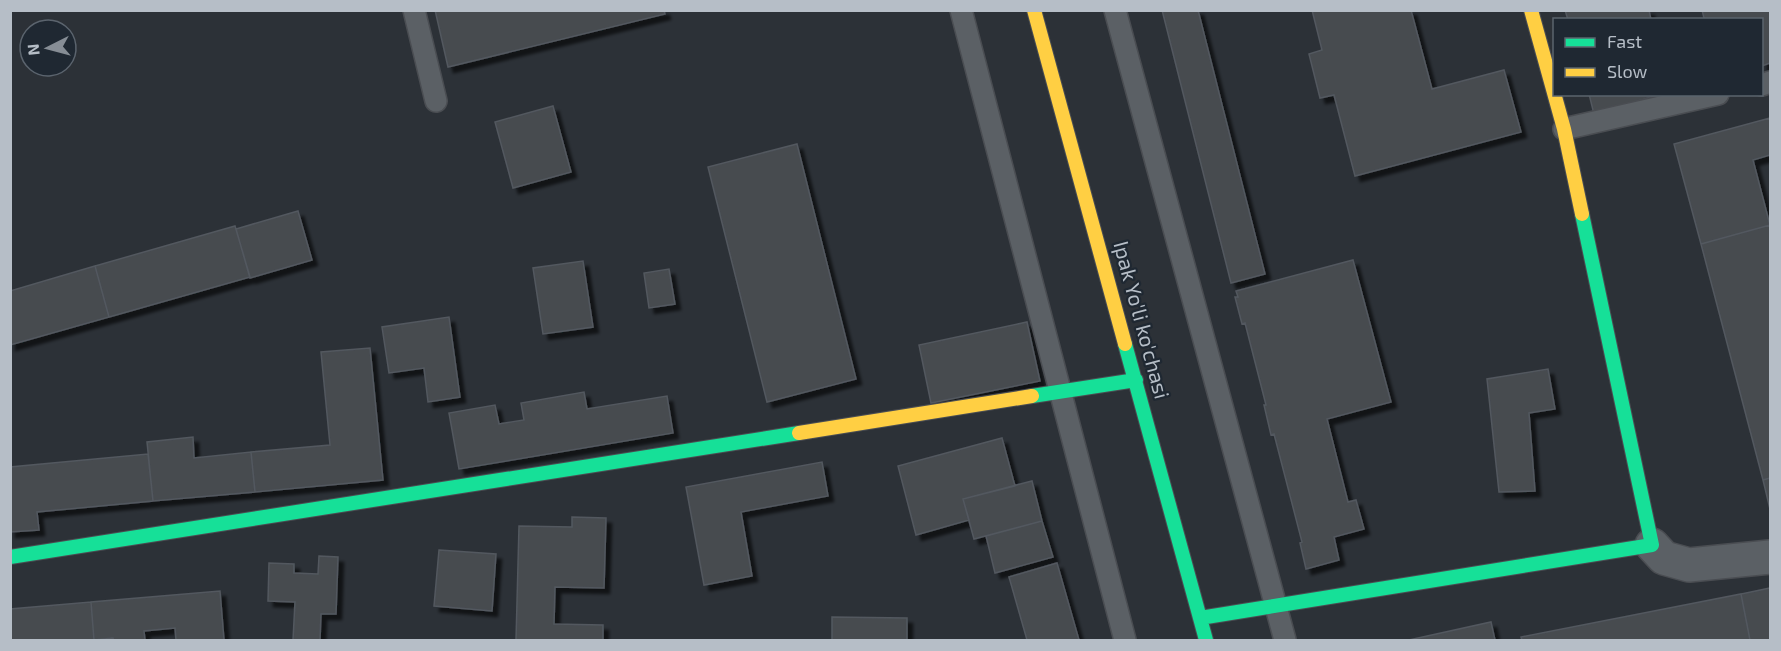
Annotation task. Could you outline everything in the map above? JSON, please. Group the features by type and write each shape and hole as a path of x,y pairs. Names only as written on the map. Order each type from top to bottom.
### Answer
{"street":[{"name":"Ipak Yo'li ko'chasi","path":"1034,10 1206,640"},
{"path":"1531,10 1553,89"},
{"path":"1555,96 1564,129 1652,545 1664,558 1689,565 1770,557"},
{"path":"10,557 1136,380"},
{"path":"1200,618 1652,545"}],"lane":[{"path":"414,10 436,101"},
{"path":"961,10 1125,640"},
{"path":"1115,10 1285,640"},
{"path":"1564,129 1709,96"}],"building":[{"path":"435,10 664,10 665,14 448,67"},
{"path":"1162,10 1198,10 1265,274 1231,283"},
{"path":"1312,10 1411,10 1432,89 1504,70 1521,132 1355,176 1334,95 1320,98 1309,54 1322,50"},
{"path":"1565,10 1649,10 1651,18 1567,18"},
{"path":"1702,10 1770,10 1770,63 1763,66 1763,18 1704,18"},
{"path":"1590,96 1655,96 1594,114"},
{"path":"553,106 571,172 513,188 495,122"},
{"path":"1770,118 1770,155 1753,160 1770,225 1701,244 1674,144"},
{"path":"797,144 856,379 767,402 708,167"},
{"path":"298,211 312,260 250,278 236,229"},
{"path":"1770,225 1770,478 1763,480 1701,244"},
{"path":"235,226 250,277 109,317 95,266"},
{"path":"1353,260 1391,402 1327,419 1348,502 1356,500 1364,529 1334,537 1339,560 1306,569 1300,543 1302,542 1274,434 1271,435 1264,405 1266,405 1245,323 1242,324 1235,297 1238,297 1236,291"},
{"path":"583,261 593,327 543,334 533,268"},
{"path":"95,266 109,317 10,345 10,291"},
{"path":"669,269 675,304 649,308 644,273"},
{"path":"449,317 460,397 428,402 424,368 389,373 382,327"},
{"path":"1027,322 1040,381 931,403 919,345"},
{"path":"370,348 383,480 255,492 251,452 330,445 321,352"},
{"path":"1548,369 1555,409 1529,413 1535,491 1499,492 1487,379"},
{"path":"584,392 587,409 667,396 673,433 459,469 449,413 495,405 499,424 524,420 521,403"},
{"path":"193,437 194,458 251,452 255,492 153,501 147,442"},
{"path":"1002,438 1015,486 963,499 969,520 916,535 898,466"},
{"path":"148,454 153,501 37,512 39,530 10,532 10,467"},
{"path":"822,462 828,496 741,512 752,576 704,585 686,487"},
{"path":"1770,478 1770,509 1763,480"},
{"path":"1032,481 1042,521 974,539 963,499"},
{"path":"572,517 606,518 604,588 555,587 554,624 603,625 603,640 516,640 519,526 572,527"},
{"path":"1042,521 1053,557 995,573 986,536"},
{"path":"439,550 496,554 492,611 434,606"},
{"path":"319,556 338,557 336,614 321,614 320,640 293,640 295,602 268,601 269,563 294,564 294,573 318,574"},
{"path":"1057,563 1079,640 1027,640 1009,577"},
{"path":"1770,588 1770,640 1750,640 1741,594"},
{"path":"220,591 224,640 176,640 175,628 144,631 145,640 114,640 113,638 94,640 91,602"},
{"path":"1741,594 1750,640 1522,640 1521,637"},
{"path":"91,602 94,640 10,640 10,609"},
{"path":"832,617 907,618 907,640 832,640"},
{"path":"1491,622 1495,640 1409,640"}],"traffic: fast":[{"path":"1200,618 1652,545 1582,214"},
{"path":"1125,344 1206,640"},
{"path":"1032,396 1136,380"},
{"path":"10,557 799,433"}],"traffic: slow":[{"path":"1034,10 1125,344"},
{"path":"1531,10 1553,89"},
{"path":"1555,96 1582,214"},
{"path":"799,433 1032,396"}]}
